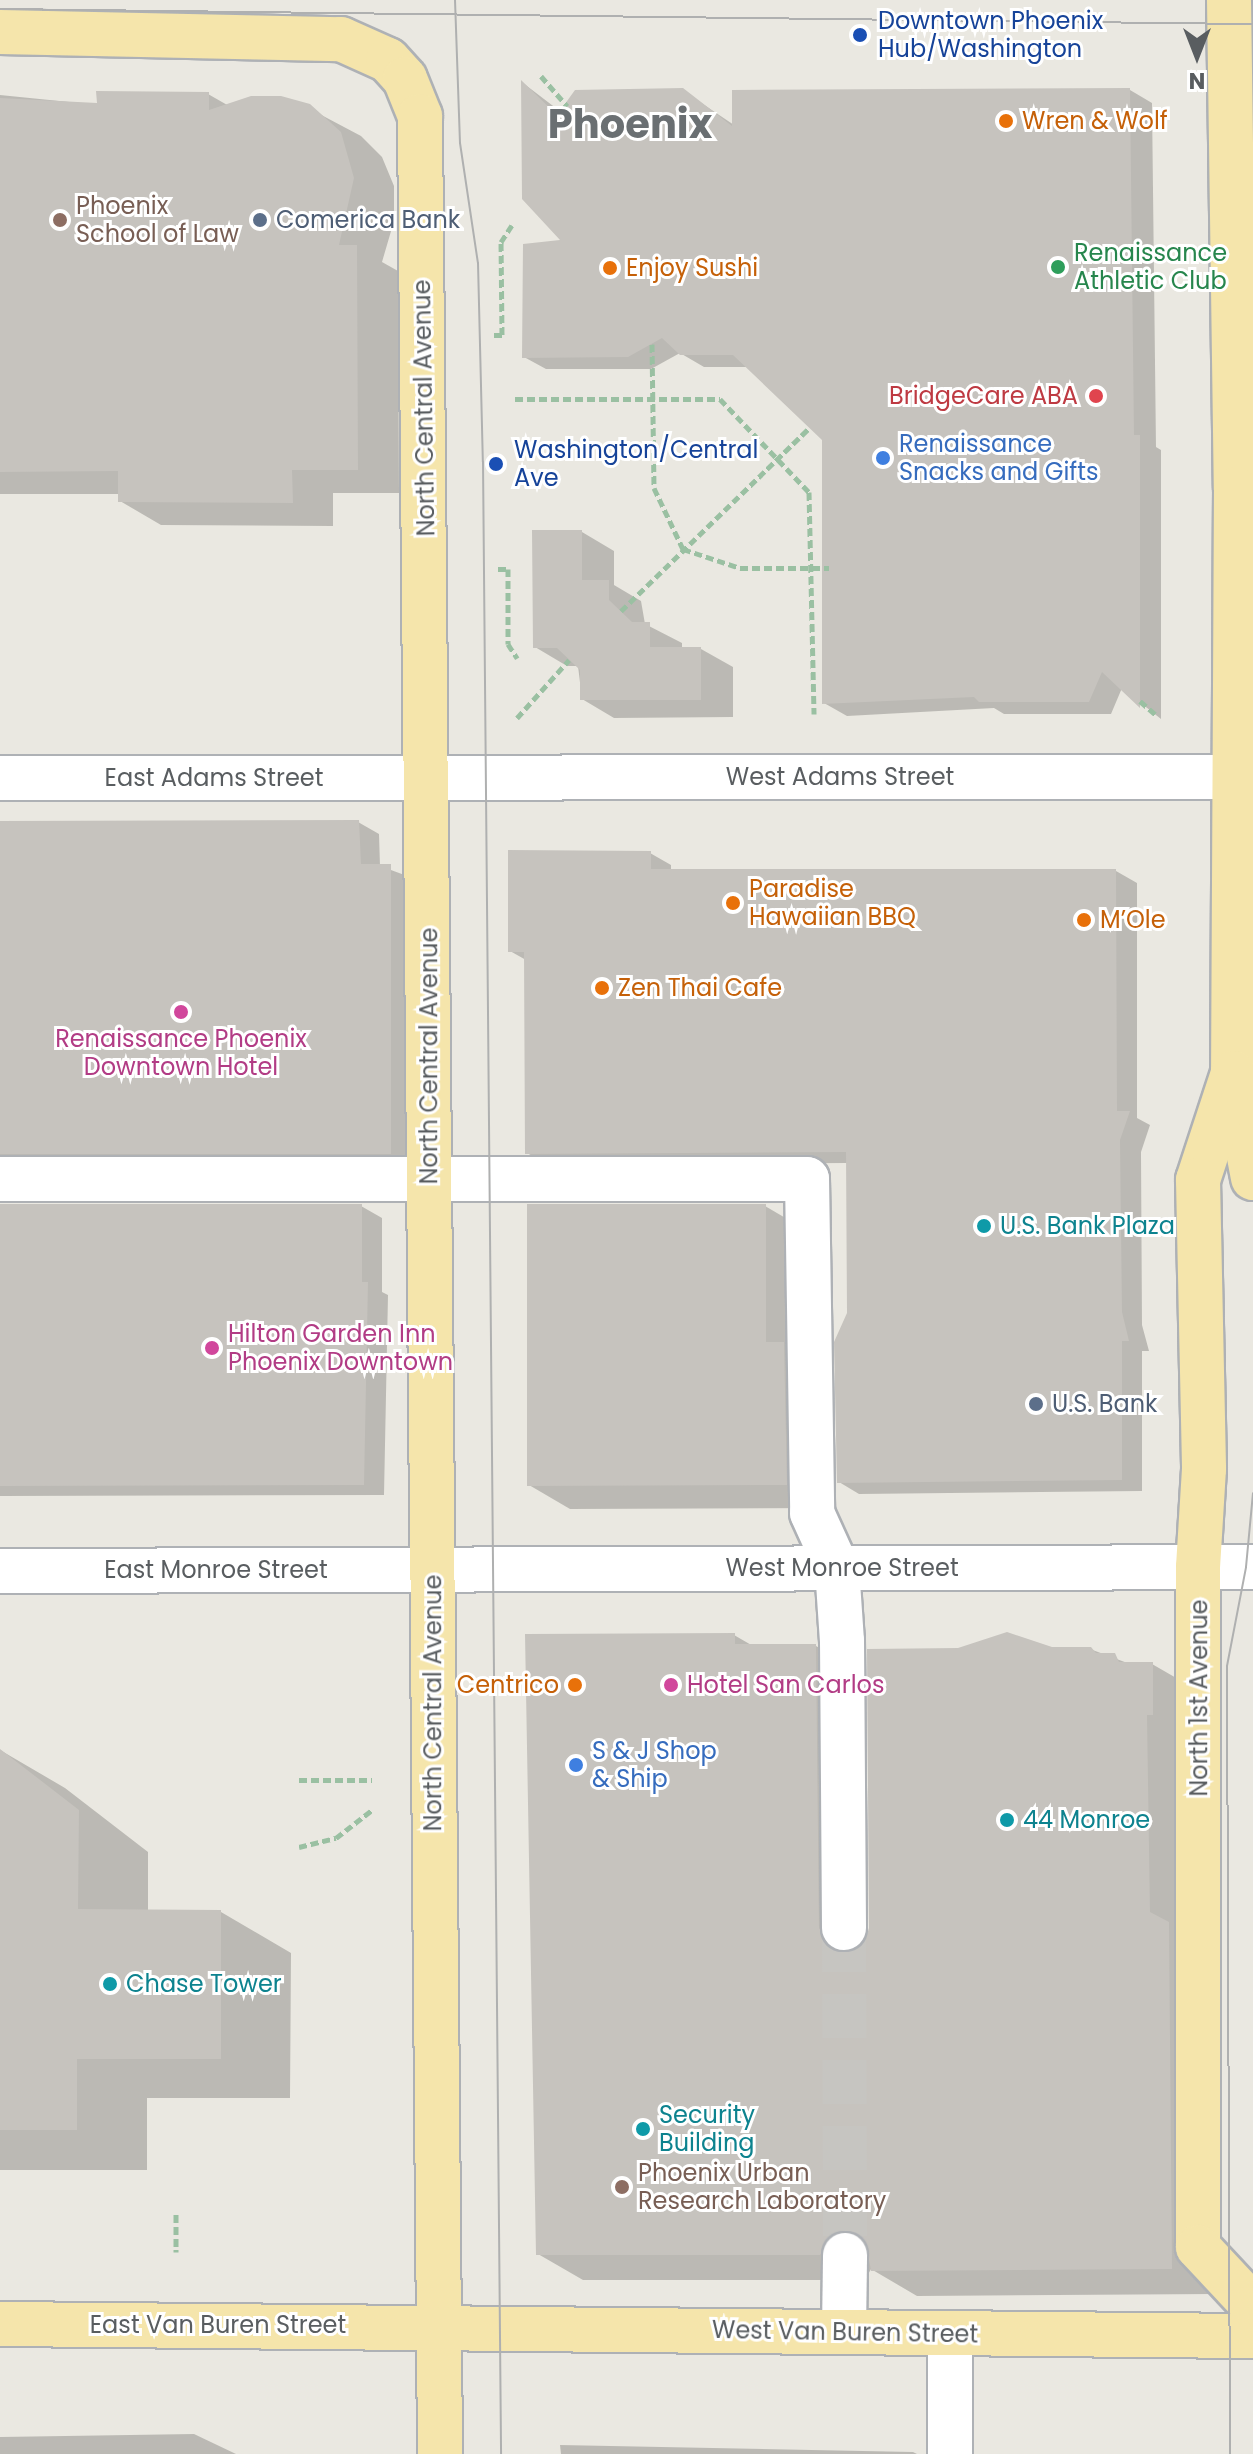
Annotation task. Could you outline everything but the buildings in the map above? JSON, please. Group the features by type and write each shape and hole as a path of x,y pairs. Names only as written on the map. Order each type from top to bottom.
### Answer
{"main road":[{"name":"North 1st Avenue","path":"1229,0 1245,883 1233,1073 1253,1178"},
{"name":"North Central Avenue","path":"0,32 341,39 376,52 405,79 420,116 436,2326 440,2454"},
{"name":"North 1st Avenue","path":"1233,1073 1198,1180 1204,1469 1198,1567 1198,2247 1253,2306"},
{"name":"East Van Buren Street","path":"0,2324 436,2326"},
{"name":"West Van Buren Street","path":"436,2326 1253,2336"}],"street":[{"name":"West Adams Street","path":"427,778 1243,777"},
{"name":"East Adams Street","path":"0,778 427,778"},
{"path":"0,1179 807,1179 812,1513 837,1568 844,1928"},
{"name":"West Monroe Street","path":"431,1570 1253,1567"},
{"name":"East Monroe Street","path":"0,1571 431,1570"},
{"path":"844,2330 845,2255"},
{"path":"950,2334 950,2454"}],"path":[{"path":"541,76 567,106"},
{"path":"494,335 502,335 501,242 512,225"},
{"path":"652,344 654,488 683,549 740,568 829,568"},
{"path":"515,399 720,399 809,492 814,714"},
{"path":"621,611 809,428"},
{"path":"498,569 508,569 508,644 517,658"},
{"path":"517,718 569,660"},
{"path":"1140,701 1155,714"},
{"path":"299,1780 372,1780"},
{"path":"299,1847 336,1838 372,1810"},
{"path":"176,2214 176,2252"}],"tunnel":[{"path":"844,1928 845,2255"}],"tram line":[{"path":"455,0 460,143 478,263 483,462 501,2454"},
{"path":"0,9 1253,24"},
{"path":"1230,2454 1227,1666 1246,1567 1253,1493"}],"place":[{"name":"Downtown Phoenix Hub/Washington","path":"860,35"},
{"name":"Wren & Wolf","path":"1006,121"},
{"name":"Phoenix School of Law","path":"60,220"},
{"name":"Comerica Bank","path":"260,220"},
{"name":"Renaissance Athletic Club","path":"1058,267"},
{"name":"Enjoy Sushi","path":"610,268"},
{"name":"BridgeCare ABA","path":"1096,396"},
{"name":"Renaissance Snacks and Gifts","path":"883,458"},
{"name":"Washington/Central Ave","path":"496,464"},
{"name":"Paradise Hawaiian BBQ","path":"733,903"},
{"name":"M’Ole","path":"1084,920"},
{"name":"Zen Thai Cafe","path":"602,988"},
{"name":"Renaissance Phoenix Downtown Hotel","path":"181,1012"},
{"name":"U.S. Bank Plaza","path":"984,1226"},
{"name":"Hilton Garden Inn Phoenix Downtown","path":"212,1348"},
{"name":"U.S. Bank","path":"1036,1404"},
{"name":"Centrico","path":"575,1685"},
{"name":"Hotel San Carlos","path":"671,1685"},
{"name":"S & J Shop & Ship","path":"576,1765"},
{"name":"44 Monroe","path":"1007,1820"},
{"name":"Chase Tower","path":"110,1984"},
{"name":"Security Building","path":"643,2129"},
{"name":"Phoenix Urban Research Laboratory","path":"622,2187"}],"district":[{"name":"Phoenix","path":"630,124"}]}
